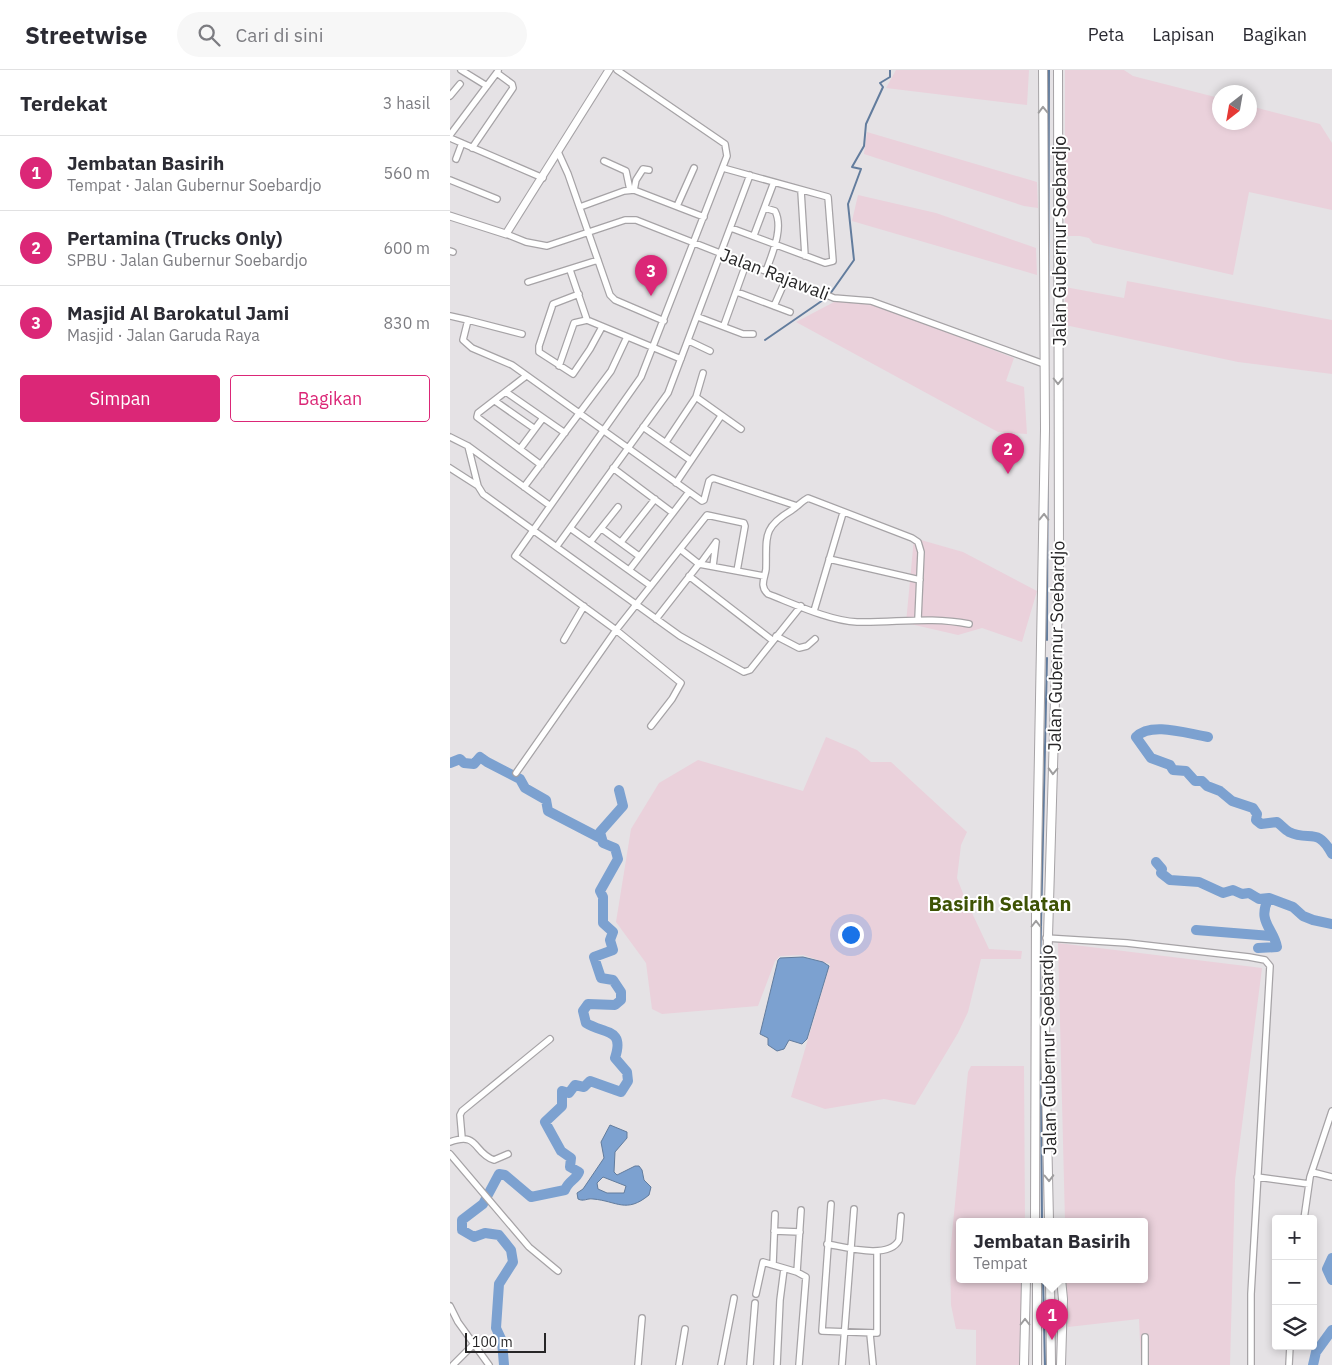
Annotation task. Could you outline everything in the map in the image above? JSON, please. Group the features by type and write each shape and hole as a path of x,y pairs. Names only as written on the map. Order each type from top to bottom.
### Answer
{"highway":[{"name":"Jalan Gubernur Soebardjo","path":"1035,1218 1036,914 1045,429 1043,70"},
{"name":"Jalan Gubernur Soebardjo","path":"1050,1218 1045,1038 1046,938 1059,564 1058,70"},
{"path":"1041,650 1056,650"},
{"path":"1032,1218 1036,1206"},
{"path":"1024,1365 1026,1283"},
{"path":"1037,1283 1038,1365"},
{"path":"1050,1283 1051,1365"},
{"path":"1061,1283 1063,1299 1061,1365"},
{"path":"1025,1292 1037,1293"}],"main road":[{"path":"450,216 506,234 543,178 609,70"}],"street":[{"path":"462,70 486,86"},
{"path":"617,70 725,144 727,149 724,168 641,376 603,432 515,553 516,558 616,630 681,682 672,699 651,726"},
{"path":"472,148 513,88 512,84 498,71 450,136 472,148 543,178"},
{"path":"450,96 460,84"},
{"path":"456,159 462,143"},
{"path":"558,152 612,297 664,321"},
{"path":"604,161 626,171 632,190"},
{"path":"677,206 694,168"},
{"path":"724,168 828,197 832,262 825,264 754,235 731,228"},
{"path":"632,190 639,174 643,170 649,170"},
{"path":"557,546 668,393 750,175"},
{"path":"450,180 496,199"},
{"path":"754,235 774,182"},
{"path":"580,207 632,190 704,217"},
{"path":"801,190 805,256"},
{"path":"765,208 774,211 776,214 776,244 766,271"},
{"name":"Jalan Rajawali","path":"506,234 542,246 589,234 630,220 721,253 834,298 871,301 1044,364"},
{"path":"528,282 598,260"},
{"path":"724,325 746,264"},
{"path":"570,270 587,320"},
{"path":"774,306 786,278"},
{"path":"737,292 790,312"},
{"path":"579,294 553,304 539,346 540,353 573,374 590,350 602,327"},
{"path":"450,316 522,334"},
{"path":"698,317 724,325 743,334 753,334"},
{"path":"468,320 464,337 465,342 478,351 504,360 603,432 704,501 709,481 715,478 796,506"},
{"path":"559,366 574,323 587,320 681,359"},
{"path":"524,488 615,364 627,337"},
{"path":"689,341 710,351"},
{"path":"666,442 696,397 703,373"},
{"path":"526,376 478,413 478,418 541,464"},
{"path":"506,392 564,433"},
{"path":"696,397 741,429"},
{"path":"496,400 535,429"},
{"path":"676,483 721,416"},
{"path":"520,449 543,418"},
{"path":"643,427 690,460"},
{"path":"450,437 468,446 549,505"},
{"path":"468,446 478,486 483,494 656,619 699,648 746,672 750,670 801,606"},
{"path":"450,468 478,486"},
{"path":"613,468 673,513"},
{"path":"630,569 689,492"},
{"path":"621,542 655,499"},
{"path":"918,619 921,552 918,542 812,499 805,499 777,520 768,534 765,546 763,585 766,592 814,611 857,622 918,619 969,624"},
{"path":"591,541 618,507"},
{"path":"814,611 843,513"},
{"path":"516,773 616,630 707,515 744,523 737,571"},
{"path":"570,528 591,541 651,586"},
{"path":"602,529 639,556"},
{"path":"656,619 716,542 713,566"},
{"path":"680,549 700,564 764,576"},
{"path":"829,560 920,580"},
{"path":"689,576 774,638 799,648 806,646 815,639"},
{"path":"564,640 584,606"},
{"path":"1046,938 1137,944 1255,958 1268,962 1272,972 1257,1178 1251,1294 1251,1365"},
{"path":"462,1138 460,1115 462,1111 550,1039"},
{"path":"1305,1215 1312,1172 1332,1110"},
{"path":"450,1142 462,1138 475,1143 490,1159 498,1160 508,1154"},
{"path":"450,1154 529,1247 558,1271"},
{"path":"1312,1172 1332,1177"},
{"path":"1257,1178 1309,1184"},
{"path":"831,1204 826,1244 821,1330 823,1332 877,1333 877,1252"},
{"path":"842,1365 854,1208"},
{"path":"797,1272 801,1210"},
{"path":"773,1264 775,1214"},
{"path":"826,1244 877,1252 890,1249 898,1243 901,1216"},
{"path":"774,1231 800,1232"},
{"path":"756,1294 762,1263 773,1264 806,1277 799,1365"},
{"path":"777,1365 780,1300 784,1268"},
{"path":"721,1365 734,1298"},
{"path":"750,1365 755,1303"},
{"path":"450,1306 489,1365"},
{"path":"638,1365 642,1318"},
{"path":"679,1365 685,1329"},
{"path":"870,1334 873,1365"},
{"path":"1144,1337 1145,1365"},
{"path":"454,1364 474,1344"},
{"path":"1289,1365 1290,1350"}],"shaded area":[{"path":"896,70 1029,70 1027,105 886,88"},
{"path":"1065,70 1124,70 1133,76 1212,96 1212,130 1257,130 1257,108 1320,124 1332,143 1332,210 1249,192 1233,275 1093,243 1089,238 1065,236"},
{"path":"867,132 1037,182 1038,208 1024,206 864,154"},
{"path":"858,195 936,213 1036,248 1037,275 852,221"},
{"path":"1127,281 1332,320 1332,374 1238,362 1065,325 1065,287 1124,298"},
{"path":"834,302 869,302 1014,358 1006,381 1024,387 1027,434 998,432 796,322"},
{"path":"914,538 963,552 1037,591 1022,642 982,628 958,635 906,623"},
{"path":"826,737 857,750 871,762 891,762 967,832 961,845 957,878 964,896 989,949 1022,951 1021,959 981,959 968,1012 958,1033 915,1105 884,1099 825,1109 791,1097 830,964 803,955 780,956 775,961 758,1006 662,1014 652,1009 646,963 616,922 631,829 659,783 698,760 803,791"},
{"path":"1058,943 1262,968 1235,1180 1230,1365 1141,1365 1139,1319 1068,1327 1066,1283 1148,1283 1148,1218 1065,1218"},
{"path":"971,1066 1024,1066 1025,1218 956,1218 956,1283 1025,1283 1023,1365 976,1365 976,1330 956,1329 951,1305 950,1254 968,1072"}],"water":[{"path":"803,957 823,962 829,966 807,1039 802,1044 789,1040 784,1049 777,1051 768,1045 768,1038 760,1034 778,960 780,958"},
{"path":"610,1125 627,1132 627,1138 615,1152 614,1172 617,1175 635,1166 639,1166 644,1180 651,1187 649,1195 641,1201 628,1205 593,1199 578,1199 577,1193 583,1189 604,1158 601,1142","holes":["603,1177 626,1186 624,1193 607,1193 598,1189 597,1183"]}],"waterway":[{"path":"830,294 854,260 848,204 861,169 852,167 864,146 866,124 883,87 880,83 890,77 890,70"},
{"path":"1047,640 1049,70"},
{"path":"765,340 826,298"},
{"path":"1042,1218 1040,970 1047,658"},
{"path":"1208,737 1160,729 1143,732 1136,737 1151,758 1170,765 1173,770 1186,771 1195,781 1202,781 1207,786 1220,791 1232,801 1253,808 1257,814 1256,820 1261,824 1277,822 1286,830 1296,835 1317,837 1327,845 1332,854"},
{"path":"450,763 460,759 464,763 474,764 480,757 520,779 525,788 546,800 548,811 602,839"},
{"path":"504,1365 502,1341 496,1328 499,1284 513,1262 511,1250 499,1235 485,1233 474,1237 462,1230 462,1220 483,1204 499,1174 505,1175 531,1197 565,1190 579,1172 570,1167 571,1158 561,1151 545,1122 562,1106 562,1091 569,1093 575,1085 584,1087 590,1081 621,1092 628,1081 627,1072 615,1058 617,1048 615,1037 611,1033 586,1023 583,1011 588,1004 615,1005 621,1000 621,992 613,980 601,978 594,957 613,950 610,940 613,932 603,923 603,897 600,891 618,859 615,848 603,843 600,832 623,806 619,790"},
{"path":"1156,862 1162,869 1161,873 1170,880 1199,882 1223,893 1233,890 1242,894 1249,893 1259,899 1269,898 1293,907 1303,916 1332,924"},
{"path":"1258,948 1277,947 1264,913 1269,898"},
{"path":"1196,930 1271,936"},
{"path":"1332,1258 1327,1269 1332,1280"},
{"path":"1043,1283 1045,1365"},
{"path":"1313,1365 1316,1352 1332,1330"}],"place":[{"name":"Masjid Al Barokatul Jami","path":"651,296"},
{"name":"Pertamina (Trucks Only)","path":"1008,474"},
{"name":"Jembatan Basirih","path":"1052,1340"}],"district":[{"name":"Basirih Selatan","path":"1000,903"}]}
